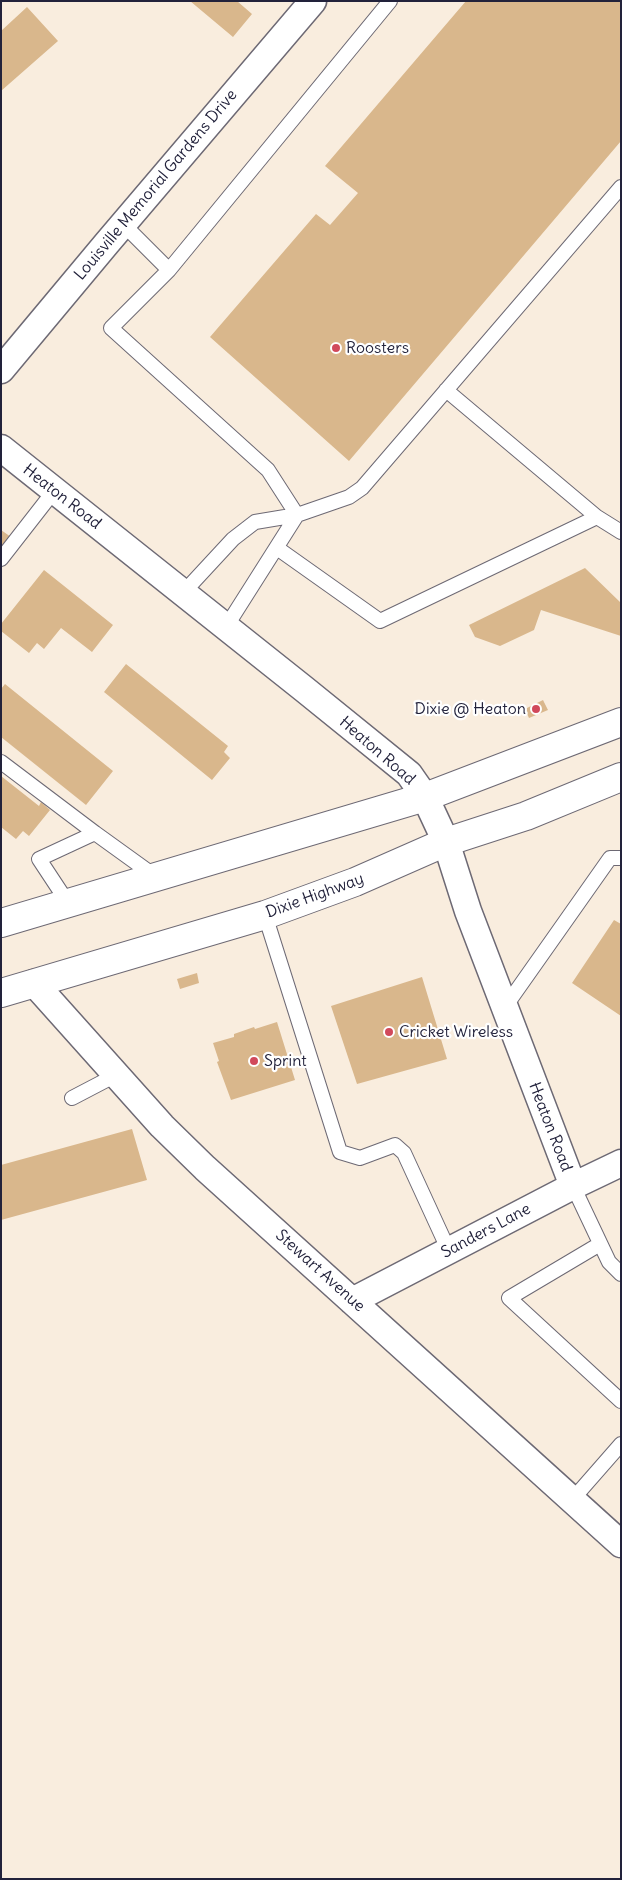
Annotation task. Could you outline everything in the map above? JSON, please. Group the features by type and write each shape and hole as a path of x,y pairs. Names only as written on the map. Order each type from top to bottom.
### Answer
{"main road":[{"path":"1,922 426,797 621,722"},
{"name":"Dixie Highway","path":"1,993 265,915 356,882 446,842 526,816 621,777"}],"street":[{"name":"Louisville Memorial Gardens Drive","path":"1,370 313,1"},
{"name":"Heaton Road","path":"1,448 409,774 426,797 446,842 468,911 573,1186"},
{"name":"Stewart Avenue","path":"34,983 162,1126 198,1161 621,1544"},
{"name":"Sanders Lane","path":"352,1301 573,1186 621,1164"}],"lane":[{"path":"297,515 268,470 111,328 169,270 390,1"},
{"path":"183,593 233,539 255,522 297,515 349,497 362,488 621,187"},
{"path":"123,224 169,270"},
{"path":"446,390 597,517 621,532"},
{"path":"1,559 54,491"},
{"path":"226,627 297,515"},
{"path":"277,548 380,621 597,517"},
{"path":"1,762 156,877"},
{"path":"68,903 39,859 95,833"},
{"path":"505,1008 610,858 621,858"},
{"path":"265,915 340,1152 360,1158 395,1145 404,1153 449,1251"},
{"path":"72,1098 116,1075"},
{"path":"573,1186 609,1262 621,1274"},
{"path":"600,1244 509,1298 621,1401"},
{"path":"572,1500 621,1444"}],"building":[{"path":"190,1 237,1 252,14 233,37"},
{"path":"466,1 621,1 621,141 349,461 210,337 316,214 330,225 358,193 325,166"},
{"path":"27,7 58,41 1,91 1,31"},
{"path":"1,530 11,537 1,549"},
{"path":"585,568 621,603 621,636 541,610 534,630 500,646 475,637 469,625"},
{"path":"44,570 113,625 92,652 61,628 44,649 37,643 29,653 1,631 1,624"},
{"path":"126,664 228,746 224,752 230,758 212,780 104,692"},
{"path":"5,684 113,771 86,805 1,737 1,689"},
{"name":"Dixie @ Heaton","path":"543,700 548,710 529,718 525,709"},
{"path":"1,776 39,806 41,802 50,810 29,836 23,831 16,839 1,827"},
{"path":"614,920 621,924 621,1016 572,983"},
{"path":"197,973 199,983 180,989 177,979"},
{"name":"Cricket Wireless","path":"422,977 447,1059 357,1084 331,1006"},
{"name":"Sprint","path":"277,1022 295,1080 231,1100 217,1062 219,1061 213,1043 234,1037 234,1034 254,1027 255,1029"},
{"path":"132,1129 147,1180 1,1220 1,1165"}],"place":[{"name":"Roosters","path":"336,348"},
{"name":"Dixie @ Heaton","path":"536,709"},
{"name":"Cricket Wireless","path":"389,1032"},
{"name":"Sprint","path":"254,1061"}]}
